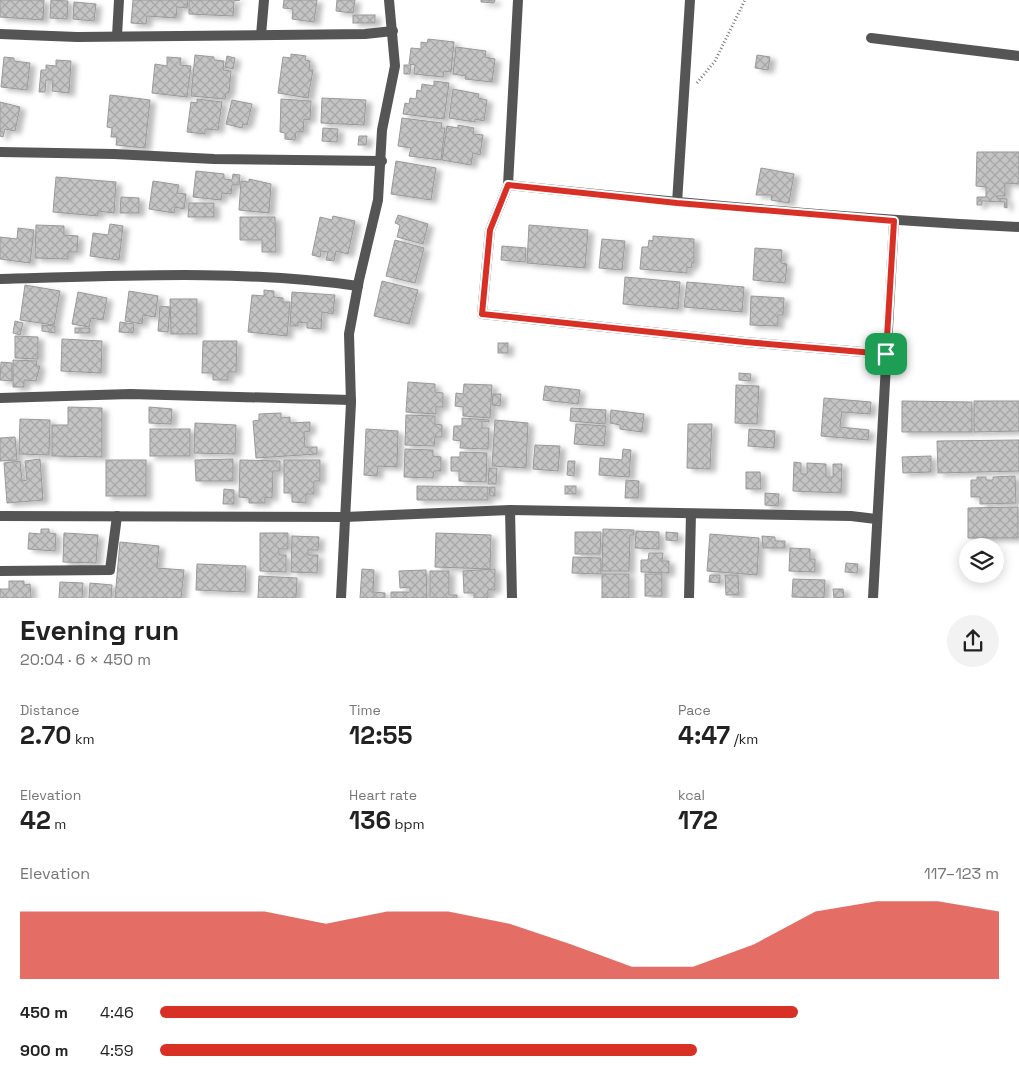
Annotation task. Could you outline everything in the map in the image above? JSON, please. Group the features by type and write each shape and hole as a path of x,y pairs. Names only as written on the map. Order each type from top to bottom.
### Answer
{"street":[{"path":"116,36 119,0"},
{"path":"260,35 264,0"},
{"path":"341,598 351,400 349,334 378,200 382,162 382,130 395,66 389,0"},
{"path":"518,0 508,185 490,230 482,314 745,342 886,354"},
{"path":"677,203 690,0"},
{"path":"0,34 116,36 260,35 365,34 393,31"},
{"path":"871,38 1019,56"},
{"path":"0,152 382,162"},
{"path":"508,185 677,203 894,221 1019,227"},
{"path":"873,598 894,221"},
{"path":"0,279 243,276 314,280 358,286"},
{"path":"0,398 130,394 351,400"},
{"path":"0,516 345,517 510,510 876,519"},
{"path":"510,510 512,598"},
{"path":"689,598 691,514"},
{"path":"0,571 110,570 117,516"}],"path":[{"path":"684,99 715,62 745,0"}],"building":[{"path":"0,0 44,0 43,20 0,17"},
{"path":"51,0 68,1 67,19 50,18"},
{"path":"133,0 188,0 187,8 177,7 176,18 147,16 146,24 131,23"},
{"path":"189,0 240,0 234,1 233,16 189,14"},
{"path":"284,0 317,0 314,22 292,19 293,9 283,8"},
{"path":"337,0 355,0 353,13 336,11"},
{"path":"481,0 495,0 494,3 481,2"},
{"path":"74,2 96,4 94,21 73,19"},
{"path":"353,15 375,15 375,23 353,23"},
{"path":"428,39 454,42 451,72 444,71 443,77 414,74 415,65 409,64 411,48 421,49 421,42 427,43"},
{"path":"456,47 486,51 485,57 495,59 492,82 465,79 466,76 453,74"},
{"path":"291,54 306,56 305,60 310,61 309,70 313,70 308,98 278,93 283,57 291,58"},
{"path":"195,55 214,57 214,60 224,61 223,70 231,71 229,93 226,93 225,99 191,96"},
{"path":"757,55 770,57 768,70 755,68"},
{"path":"227,56 235,58 233,69 225,67"},
{"path":"4,57 14,58 14,61 30,63 27,90 1,87"},
{"path":"167,57 181,58 180,65 191,66 187,97 152,93 155,64 167,66"},
{"path":"56,60 71,61 69,93 52,91 53,80 46,80 45,92 39,92 41,70 46,70 46,65 56,66"},
{"path":"404,65 411,65 410,74 404,74"},
{"path":"434,81 449,83 444,119 403,114 405,103 409,104 410,98 416,99 417,90 421,91 422,84 434,86"},
{"path":"453,89 479,94 478,98 487,100 484,121 475,119 475,122 449,118"},
{"path":"110,95 150,100 145,148 116,145 117,137 111,137 112,128 107,127"},
{"path":"322,98 366,100 364,125 321,123"},
{"path":"197,99 222,102 218,130 205,129 205,134 187,132 191,102 197,103"},
{"path":"281,99 311,101 310,120 304,119 303,132 296,132 295,140 285,139 285,133 280,132"},
{"path":"232,100 252,104 247,125 243,124 242,128 226,124"},
{"path":"0,102 20,107 15,131 5,129 3,137 0,136"},
{"path":"402,118 442,123 441,128 445,128 441,160 409,156 411,148 398,146"},
{"path":"458,125 474,128 473,134 483,135 480,155 473,153 471,165 442,160 447,126 458,128"},
{"path":"323,128 338,129 337,142 322,141"},
{"path":"359,136 367,136 366,145 358,145"},
{"path":"977,152 1019,152 1019,184 1005,183 1005,196 997,196 997,198 1007,199 1007,208 1004,207 1005,202 982,201 982,205 977,205 977,197 986,197 986,187 976,186"},
{"path":"396,161 436,168 431,200 391,194"},
{"path":"761,168 794,174 789,203 771,200 772,195 756,195"},
{"path":"196,171 224,174 224,179 232,180 233,174 240,175 239,185 232,185 231,194 222,193 221,200 193,197"},
{"path":"56,177 116,182 114,213 98,211 98,216 53,212"},
{"path":"249,179 271,184 269,213 239,210 241,181 249,182"},
{"path":"153,181 179,185 177,193 186,194 184,209 175,207 174,213 149,209"},
{"path":"121,197 139,198 139,213 120,213"},
{"path":"189,203 214,203 214,217 188,217"},
{"path":"398,215 428,224 423,244 397,237 400,225 395,223"},
{"path":"333,216 355,221 348,254 336,251 334,261 326,260 328,252 321,251 320,257 312,255 320,217 332,220"},
{"path":"240,217 275,217 276,252 262,252 262,240 240,240"},
{"path":"110,224 123,226 119,260 90,256 93,233 108,235"},
{"path":"36,225 64,226 64,235 78,236 77,252 68,252 68,259 35,258"},
{"path":"529,225 588,230 585,268 527,263"},
{"path":"18,228 34,230 30,263 0,259 0,237 17,239"},
{"path":"653,236 694,239 694,263 692,263 691,268 687,267 687,273 640,269 642,247 648,247 649,240 653,241"},
{"path":"602,239 625,241 622,270 599,268"},
{"path":"395,240 424,248 415,283 386,276"},
{"path":"502,246 526,248 525,262 501,260"},
{"path":"755,248 782,250 781,263 787,264 785,283 753,280"},
{"path":"625,277 680,282 678,309 623,304"},
{"path":"382,281 418,290 409,324 374,316"},
{"path":"687,282 744,287 742,312 684,307"},
{"path":"25,285 60,291 54,325 20,320"},
{"path":"264,290 274,291 274,297 283,298 283,302 290,302 287,336 248,332 252,295 264,296"},
{"path":"129,291 158,296 155,317 143,315 142,324 125,321"},
{"path":"78,292 107,298 103,320 91,318 89,327 72,324"},
{"path":"292,292 335,295 333,314 322,312 321,329 307,328 307,323 298,322 298,326 290,326"},
{"path":"751,296 784,298 783,315 778,315 778,326 750,325"},
{"path":"170,299 197,299 197,334 171,334"},
{"path":"160,306 170,307 168,332 158,331"},
{"path":"15,321 23,323 20,335 13,333"},
{"path":"120,322 134,324 133,333 119,332"},
{"path":"42,325 55,326 55,333 42,331"},
{"path":"75,328 90,328 90,333 75,333"},
{"path":"15,336 38,337 38,359 15,358"},
{"path":"62,339 102,341 101,373 61,371"},
{"path":"203,341 237,341 236,372 228,372 228,380 213,380 213,373 202,373"},
{"path":"498,343 508,343 508,353 498,353"},
{"path":"13,360 37,361 36,366 40,366 36,381 24,380 24,387 13,387"},
{"path":"1,362 12,363 12,381 0,380"},
{"path":"739,373 751,374 750,381 739,380"},
{"path":"408,382 435,384 435,392 443,393 443,407 436,407 436,414 406,412"},
{"path":"464,384 492,385 490,418 463,416 463,407 455,406 456,393 463,394"},
{"path":"736,385 759,386 757,424 735,423"},
{"path":"545,386 580,390 578,404 543,400"},
{"path":"493,394 501,394 500,406 492,405"},
{"path":"824,398 871,402 870,414 842,412 840,427 869,430 868,440 821,436"},
{"path":"902,401 972,402 972,432 902,432"},
{"path":"974,401 1019,401 1019,431 974,432"},
{"path":"68,407 102,408 102,457 52,456 52,425 68,425"},
{"path":"149,407 172,409 171,424 149,423"},
{"path":"571,408 606,410 605,424 570,421"},
{"path":"611,410 644,414 642,432 620,429 620,425 610,423"},
{"path":"281,413 281,418 290,417 290,423 310,422 310,431 304,432 305,447 317,447 317,454 256,458 253,421 259,420 259,414"},
{"path":"406,415 435,416 435,424 442,425 442,437 435,437 434,446 405,445"},
{"path":"462,418 489,420 489,422 482,421 482,428 489,428 488,449 460,448 461,441 453,440 454,426 462,426"},
{"path":"20,419 50,420 49,455 19,454"},
{"path":"495,420 528,423 526,468 492,466"},
{"path":"195,423 236,425 235,454 194,453"},
{"path":"576,424 606,426 604,446 574,444"},
{"path":"688,424 712,424 710,469 687,468"},
{"path":"150,429 190,429 190,456 150,456"},
{"path":"366,429 398,431 397,467 378,466 377,476 364,475"},
{"path":"749,429 775,431 774,448 748,446"},
{"path":"15,437 17,460 0,461 0,438"},
{"path":"1019,440 1019,471 938,473 937,441"},
{"path":"535,445 560,446 558,471 533,469"},
{"path":"405,449 433,450 433,456 441,457 441,471 434,471 433,478 404,477"},
{"path":"623,449 631,450 629,477 599,475 600,458 622,460"},
{"path":"460,452 487,453 486,482 459,481 459,471 451,471 451,457 460,457"},
{"path":"931,456 931,472 903,473 902,457"},
{"path":"40,459 43,500 7,503 4,463 20,461 22,481 27,480 25,461"},
{"path":"233,459 233,481 196,481 195,460"},
{"path":"106,460 146,460 146,496 106,496"},
{"path":"240,460 280,461 280,471 273,471 272,498 265,497 265,503 249,503 249,498 239,497"},
{"path":"284,460 320,460 320,481 314,481 314,494 306,494 306,503 292,502 292,493 284,493"},
{"path":"568,461 575,461 574,476 567,475"},
{"path":"794,462 801,463 801,474 807,474 807,463 826,464 826,477 833,477 833,464 842,464 841,493 793,491"},
{"path":"489,468 497,468 496,484 488,484"},
{"path":"746,472 760,472 761,489 746,489"},
{"path":"1015,476 1016,503 980,504 980,497 971,497 971,480 977,480 977,477 986,477 986,480 993,480 993,477"},
{"path":"626,480 639,481 638,498 625,498"},
{"path":"417,486 488,487 488,500 417,500"},
{"path":"565,486 576,486 576,494 565,494"},
{"path":"489,487 495,487 495,496 490,496"},
{"path":"224,489 234,490 234,504 223,504"},
{"path":"765,493 779,494 778,506 765,505"},
{"path":"1018,507 1018,538 968,538 968,508"},
{"path":"41,529 49,529 49,533 56,534 55,551 28,549 29,533 41,534"},
{"path":"603,529 634,530 634,535 630,535 629,571 602,571"},
{"path":"636,531 659,532 659,549 635,548"},
{"path":"575,532 601,532 600,554 575,554"},
{"path":"666,532 678,533 677,541 666,540"},
{"path":"64,533 98,535 96,563 63,562"},
{"path":"260,533 288,533 288,549 279,549 279,555 286,555 286,572 260,571"},
{"path":"436,533 491,535 490,569 435,567"},
{"path":"710,534 759,538 757,575 707,571"},
{"path":"292,536 319,537 318,550 308,550 308,555 318,555 317,573 291,572"},
{"path":"762,536 775,537 775,541 785,541 785,548 763,548"},
{"path":"120,542 159,546 157,568 184,570 181,598 115,598"},
{"path":"790,548 810,549 810,559 815,559 815,572 789,571"},
{"path":"649,553 663,553 662,561 669,561 669,573 641,572 641,560 648,560"},
{"path":"573,557 601,558 601,574 572,573"},
{"path":"846,563 858,564 857,573 845,572"},
{"path":"197,564 246,566 245,592 196,590"},
{"path":"362,569 374,570 373,592 385,593 385,598 360,598"},
{"path":"495,569 495,590 488,590 488,598 474,598 474,593 464,593 463,571"},
{"path":"426,570 427,598 391,598 391,592 410,592 410,587 400,588 399,571"},
{"path":"430,571 449,571 449,595 457,595 457,598 430,598"},
{"path":"602,574 629,574 629,598 602,598"},
{"path":"645,574 662,574 662,596 645,596"},
{"path":"710,575 720,575 720,583 709,582"},
{"path":"725,575 738,575 739,595 726,595"},
{"path":"259,576 297,578 296,598 258,598"},
{"path":"793,579 825,580 824,598 792,597"},
{"path":"9,581 24,581 24,585 30,584 31,598 0,598 0,589 9,589"},
{"path":"60,582 83,583 82,598 59,598"},
{"path":"90,583 112,585 111,598 89,598"},
{"path":"833,589 843,589 844,597 834,598"}],"route":[{"path":"508,185 677,203 894,221 886,354 745,342 482,314 490,230 508,185"}]}
